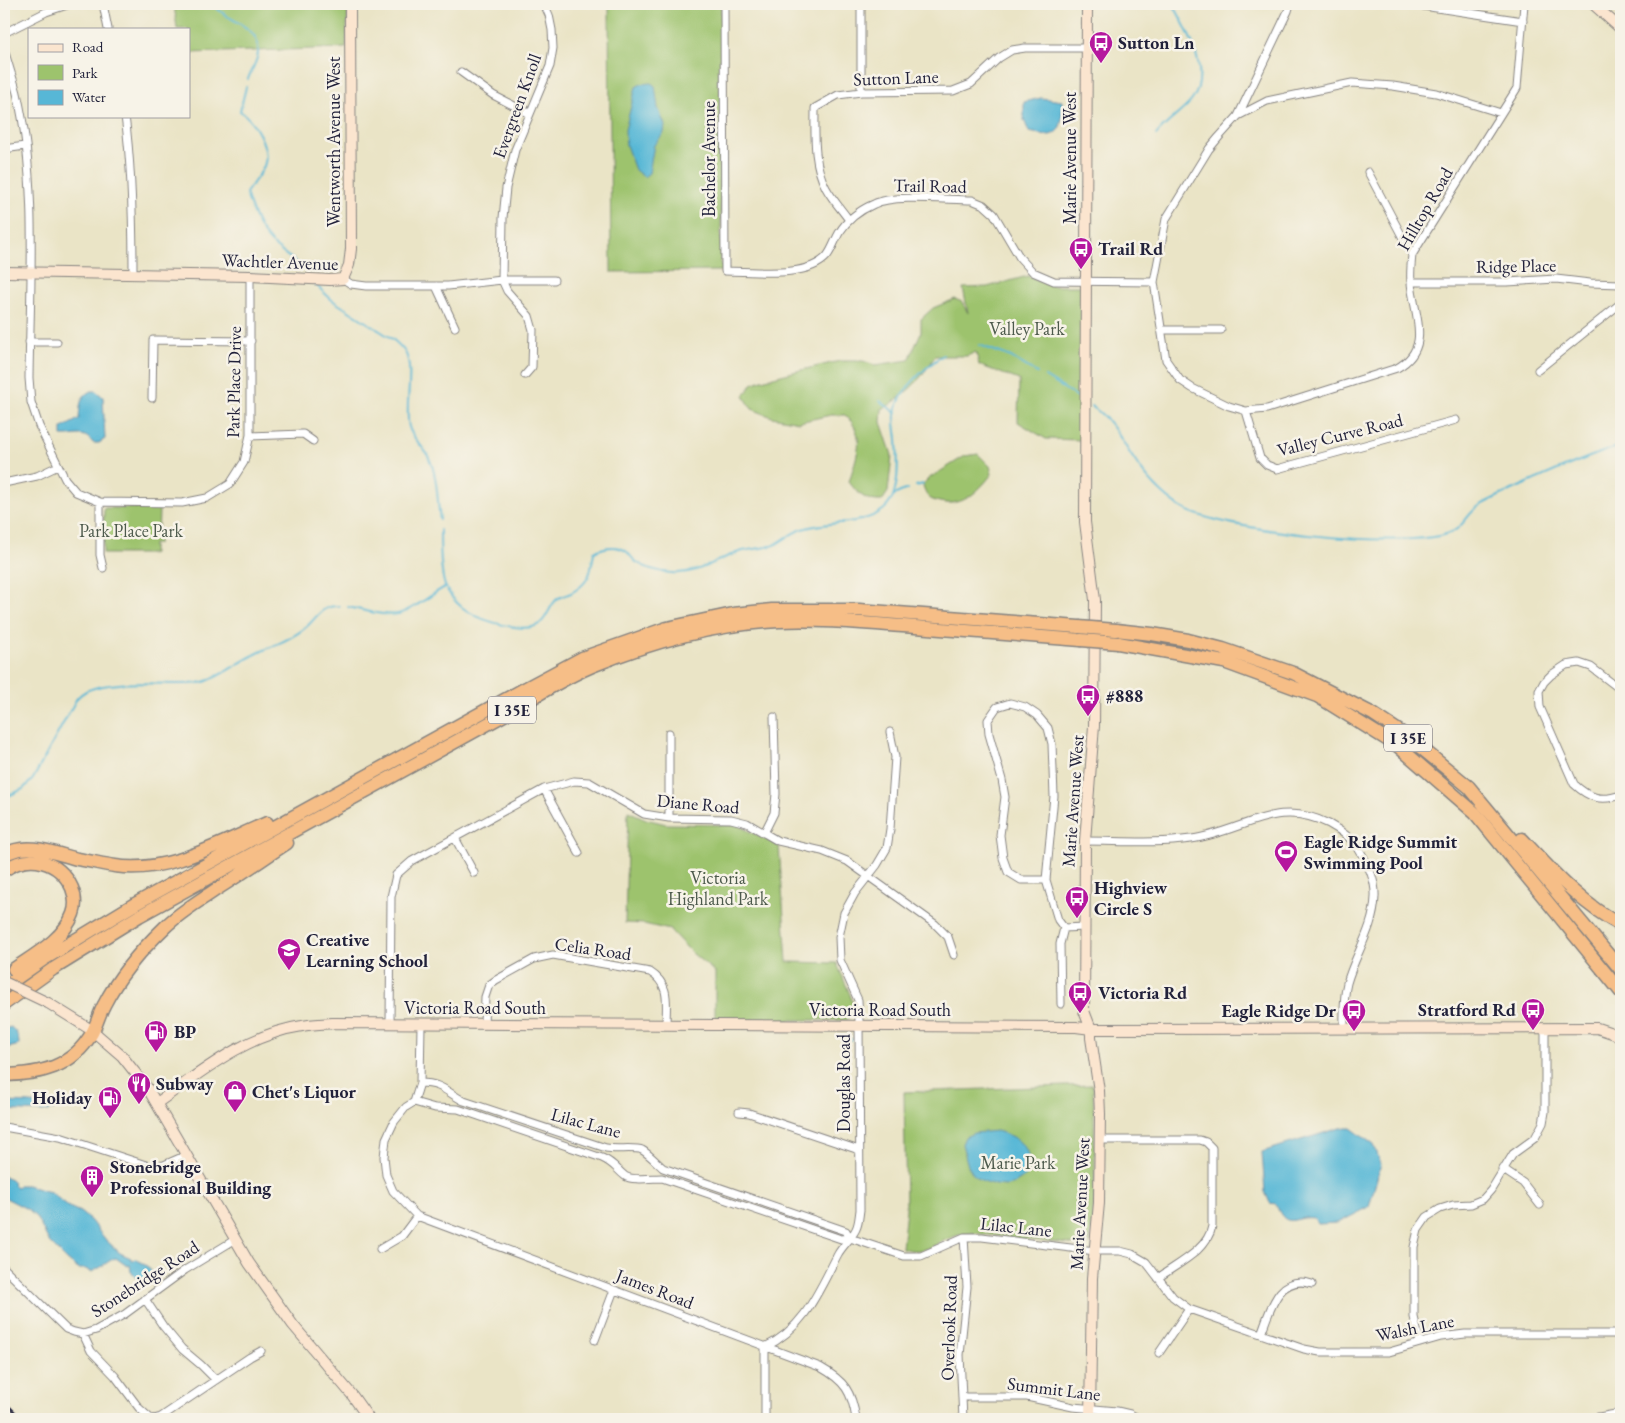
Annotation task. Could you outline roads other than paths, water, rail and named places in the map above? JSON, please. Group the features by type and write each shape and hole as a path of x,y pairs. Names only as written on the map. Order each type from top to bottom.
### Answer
{"highway":[{"name":"I 35E","path":"4,987 44,959 135,904 582,658 667,628 732,614 772,610 860,610 1078,627 1224,662 1317,696 1398,746 1475,813 1621,993"},
{"name":"I 35E","path":"4,1004 53,969 139,916 513,710 544,690 591,667 627,653 671,640 729,627 779,621 840,621 1081,640 1152,634 1188,640 1223,649 1293,673 1373,714 1408,737 1469,787 1621,970"},
{"path":"1469,787 1496,810 1566,885 1610,919 1621,925"},
{"path":"4,855 22,848 41,849 79,859 118,866 144,866 170,862 195,854 340,790"},
{"path":"4,1075 31,1074 64,1063 86,1042 93,1031 103,1005 125,971 167,924 185,910 358,796"},
{"path":"4,870 19,862 30,860 50,865 58,869 66,877 74,893 75,904 74,913 69,923 58,936 4,977"}],"street":[{"path":"4,33 46,12 70,4"},
{"path":"103,4 108,28"},
{"name":"Wentworth Avenue West","path":"343,279 349,265 351,249 350,4"},
{"name":"Evergreen Knoll","path":"502,280 503,218 506,188 515,150 550,66 553,48 549,15 544,4"},
{"name":"Bachelor Avenue","path":"724,4 725,271 767,272"},
{"path":"860,92 861,4"},
{"name":"Marie Avenue West","path":"1087,4 1085,522 1095,600 1094,726 1085,841 1084,1011 1091,1029 1099,1091 1100,1140 1099,1203 1092,1278 1090,1414"},
{"path":"1246,411 1229,406 1180,380 1166,360 1154,282 1166,219 1209,149 1238,116 1290,4"},
{"path":"1410,4 1523,21"},
{"name":"Hilltop Road","path":"1246,411 1267,409 1397,368 1407,362 1416,351 1420,336 1411,282 1412,255 1517,88 1524,4"},
{"path":"1598,5 1621,29"},
{"name":"Sutton Lane","path":"849,220 826,188 819,168 816,150 815,108 838,95 860,92 954,91 971,84 998,58 1012,50 1025,48 1086,48"},
{"name":"Park Place Drive","path":"4,49 17,93 26,146 31,207 29,378 31,402 39,426 64,479 76,492 100,502 182,503 207,498 230,484 244,462 250,436 250,276"},
{"path":"460,72 493,95 530,114"},
{"path":"1238,116 1267,101 1352,83 1393,86 1436,93 1501,113"},
{"path":"125,118 133,210 133,274"},
{"path":"4,149 26,146"},
{"path":"1368,172 1412,255"},
{"name":"Trail Road","path":"767,272 797,272 816,264 827,256 839,232 849,220 874,204 889,199 972,200 994,214 1020,258 1033,272 1054,281 1087,282"},
{"name":"Wachtler Avenue","path":"4,272 343,279 351,284 366,286 436,286 502,280 554,280"},
{"name":"Ridge Place","path":"1411,282 1507,282 1556,279 1621,284"},
{"path":"502,280 507,291 529,316 532,330 532,367 525,375"},
{"path":"1087,282 1154,282"},
{"path":"436,286 455,327"},
{"path":"1538,370 1621,303"},
{"path":"1161,330 1221,330"},
{"path":"152,398 153,340 251,341"},
{"path":"30,342 57,342"},
{"name":"Valley Curve Road","path":"1246,411 1260,458 1268,465 1277,468 1456,420"},
{"path":"250,436 303,434 313,441"},
{"path":"4,483 37,476 58,466"},
{"path":"100,502 100,555 103,568"},
{"path":"1621,690 1590,667 1579,662 1566,665 1550,675 1539,691 1540,707 1574,784 1584,793 1595,798 1608,799 1621,796"},
{"path":"1046,880 1021,880 1008,872 1003,858 1000,834 1005,797 989,734 988,720 997,707 1010,703 1025,707 1037,715 1048,728 1052,744 1054,796 1046,880 1058,920 1064,928"},
{"path":"764,833 774,813 776,794 774,717"},
{"name":"Douglas Road","path":"765,1347 787,1333 803,1316 817,1297 839,1252 857,1228 860,1210 858,1000 840,960 839,937 844,914 855,893 887,848 896,757 890,732"},
{"path":"669,733 669,818"},
{"name":"Diane Road","path":"390,1024 391,897 396,875 412,861 544,789 574,781 589,782 644,814 669,818 732,819 747,823 778,840 822,850 847,861 935,924 948,937 954,955"},
{"path":"544,789 579,853"},
{"path":"1085,841 1157,842 1190,840 1222,832 1267,816 1286,813 1315,817 1340,830 1354,843 1365,859 1372,877 1375,897 1371,924 1347,984 1344,1001 1344,1029"},
{"path":"455,838 474,873"},
{"path":"1064,928 1084,928"},
{"path":"1061,1004 1060,944 1064,928"},
{"name":"Celia Road","path":"484,1024 485,997 488,985 534,959 553,956 650,972 660,978 667,992 666,1025"},
{"path":"4,982 48,1003 93,1031 122,1056 157,1103 249,1263 279,1306 352,1395 369,1419"},
{"name":"Victoria Road South","path":"157,1103 242,1046 302,1026 333,1023 1076,1027 1091,1029 1597,1028 1615,1034 1621,1039"},
{"path":"380,1249 402,1236 417,1216 393,1191 386,1175 384,1157 386,1139 394,1122 406,1107 414,1102 420,1083 421,1024"},
{"path":"1420,1343 1414,1317 1414,1247 1418,1230 1427,1217 1440,1209 1453,1204 1471,1204 1483,1199 1491,1190 1502,1169 1513,1154 1535,1138 1543,1122 1545,1112 1545,1028"},
{"name":"Lilac Lane","path":"420,1083 432,1083 444,1088 464,1101 606,1148 624,1150 635,1148 643,1150 663,1168 846,1231 850,1238"},
{"name":"Lilac Lane","path":"414,1102 435,1108 458,1109 602,1158 612,1162 626,1177 662,1178 841,1239 850,1238 904,1256 922,1256 964,1237 982,1237 1095,1251"},
{"path":"739,1112 749,1113 859,1150"},
{"path":"4,1127 60,1137 148,1166 164,1165 186,1155"},
{"path":"1100,1140 1200,1140 1206,1142 1212,1148 1211,1236 1202,1247 1158,1278"},
{"path":"1502,1169 1523,1183 1540,1205"},
{"name":"James Road","path":"417,1216 820,1367 835,1375 846,1388 854,1402 856,1419"},
{"name":"Overlook Road","path":"963,1419 960,1355 967,1287 964,1237"},
{"name":"Stonebridge Road","path":"4,1268 66,1329 83,1334 96,1330 124,1314 185,1270 236,1239"},
{"name":"Walsh Lane","path":"1095,1251 1120,1251 1132,1254 1146,1262 1173,1297 1189,1309 1320,1352 1389,1352 1441,1338 1465,1334 1621,1334"},
{"path":"1262,1334 1272,1304 1281,1291 1291,1283 1305,1282 1312,1284"},
{"path":"595,1340 614,1290"},
{"path":"145,1299 163,1326 182,1349 216,1380"},
{"path":"1159,1353 1189,1309"},
{"path":"83,1334 91,1351 116,1376 139,1408 150,1418 154,1419 161,1417 261,1351"},
{"path":"765,1347 765,1419"},
{"name":"Summit Lane","path":"962,1397 1027,1397 1090,1414 1117,1411 1140,1419"},
{"path":"1588,1419 1621,1413"}],"water":[{"path":"651,83 655,86 658,108 665,125 664,133 654,145 649,173 644,177 635,170 626,145 625,130 636,87 641,84"},
{"path":"1041,98 1062,101 1062,121 1058,130 1049,135 1029,132 1024,120 1024,102"},
{"path":"91,391 96,391 103,397 105,439 99,443 93,443 83,435 62,436 62,428 79,419 82,399"},
{"path":"11,1027 17,1035 19,1045 4,1049 4,1029"},
{"path":"4,1102 44,1105 54,1110 43,1112 4,1110"},
{"path":"1340,1128 1351,1128 1374,1145 1381,1164 1369,1207 1338,1223 1318,1224 1314,1218 1287,1220 1283,1218 1276,1204 1270,1203 1265,1192 1262,1152"},
{"path":"997,1131 1012,1137 1024,1146 1029,1159 1026,1176 1007,1186 995,1185 981,1180 973,1174 968,1166 962,1144 965,1137 974,1133"},
{"path":"4,1176 11,1179 14,1182 13,1185 17,1187 19,1185 27,1185 51,1192 67,1206 80,1212 90,1220 106,1240 120,1253 131,1258 131,1261 136,1259 148,1267 154,1275 151,1279 153,1282 143,1282 131,1272 130,1265 127,1266 116,1258 91,1272 86,1269 78,1269 50,1243 36,1217 27,1209 4,1197"}],"waterway":[{"path":"212,4 225,15 249,30 257,40 257,56 248,79"},
{"path":"1156,135 1184,109 1198,89 1198,64 1195,51 1185,26 1173,4"},
{"path":"246,87 240,111 256,128 263,144 266,159 264,166 246,193 251,208 261,230 268,239 308,270"},
{"path":"315,284 332,300 391,338 405,352 409,368 409,427 431,463 440,520"},
{"path":"979,345 1011,357 1037,373"},
{"path":"440,530 444,583 453,598 459,605 475,616 504,625 524,628 539,624 557,599 571,593 586,581 594,552 602,549 610,547 622,549 636,562 645,567 663,572 682,573 743,551 772,546 801,529 865,519 875,515 889,504 896,487 898,457 895,416 899,401 915,379 943,355"},
{"path":"1045,377 1078,397"},
{"path":"880,401 896,413"},
{"path":"1091,406 1110,423 1148,478 1160,491 1180,507 1201,516 1233,524 1315,536 1398,539 1430,537 1452,532 1479,506 1575,462 1621,446"},
{"path":"916,486 923,484"},
{"path":"894,495 907,489"},
{"path":"348,607 380,614 398,614 416,606 445,587"},
{"path":"4,798 23,789 33,779 77,698 85,692 116,684 190,684 207,681 254,655 294,636 323,610 339,606"},
{"path":"847,1036 852,1040"}],"railway":[{"path":"4,1401 22,1419"}],"place":[{"name":"Sutton Ln","path":"1101,64"},
{"name":"Trail Rd","path":"1081,270"},
{"name":"#888","path":"1088,717"},
{"name":"Eagle Ridge Summit Swimming Pool","path":"1286,873"},
{"name":"Highview Circle S","path":"1077,919"},
{"name":"Creative Learning School","path":"289,971"},
{"name":"Victoria Rd","path":"1080,1014"},
{"name":"Stratford Rd","path":"1533,1031"},
{"name":"Eagle Ridge Dr","path":"1354,1032"},
{"name":"BP","path":"156,1053"},
{"name":"Subway","path":"139,1105"},
{"name":"Chet's Liquor","path":"235,1113"},
{"name":"Holiday","path":"110,1119"},
{"name":"Stonebridge Professional Building","path":"92,1198"}],"park label":[{"name":"Valley Park","path":"1027,329"},
{"name":"Park Place Park","path":"131,531"},
{"name":"Victoria Highland Park","path":"718,888"},
{"name":"Marie Park","path":"1018,1163"}]}
